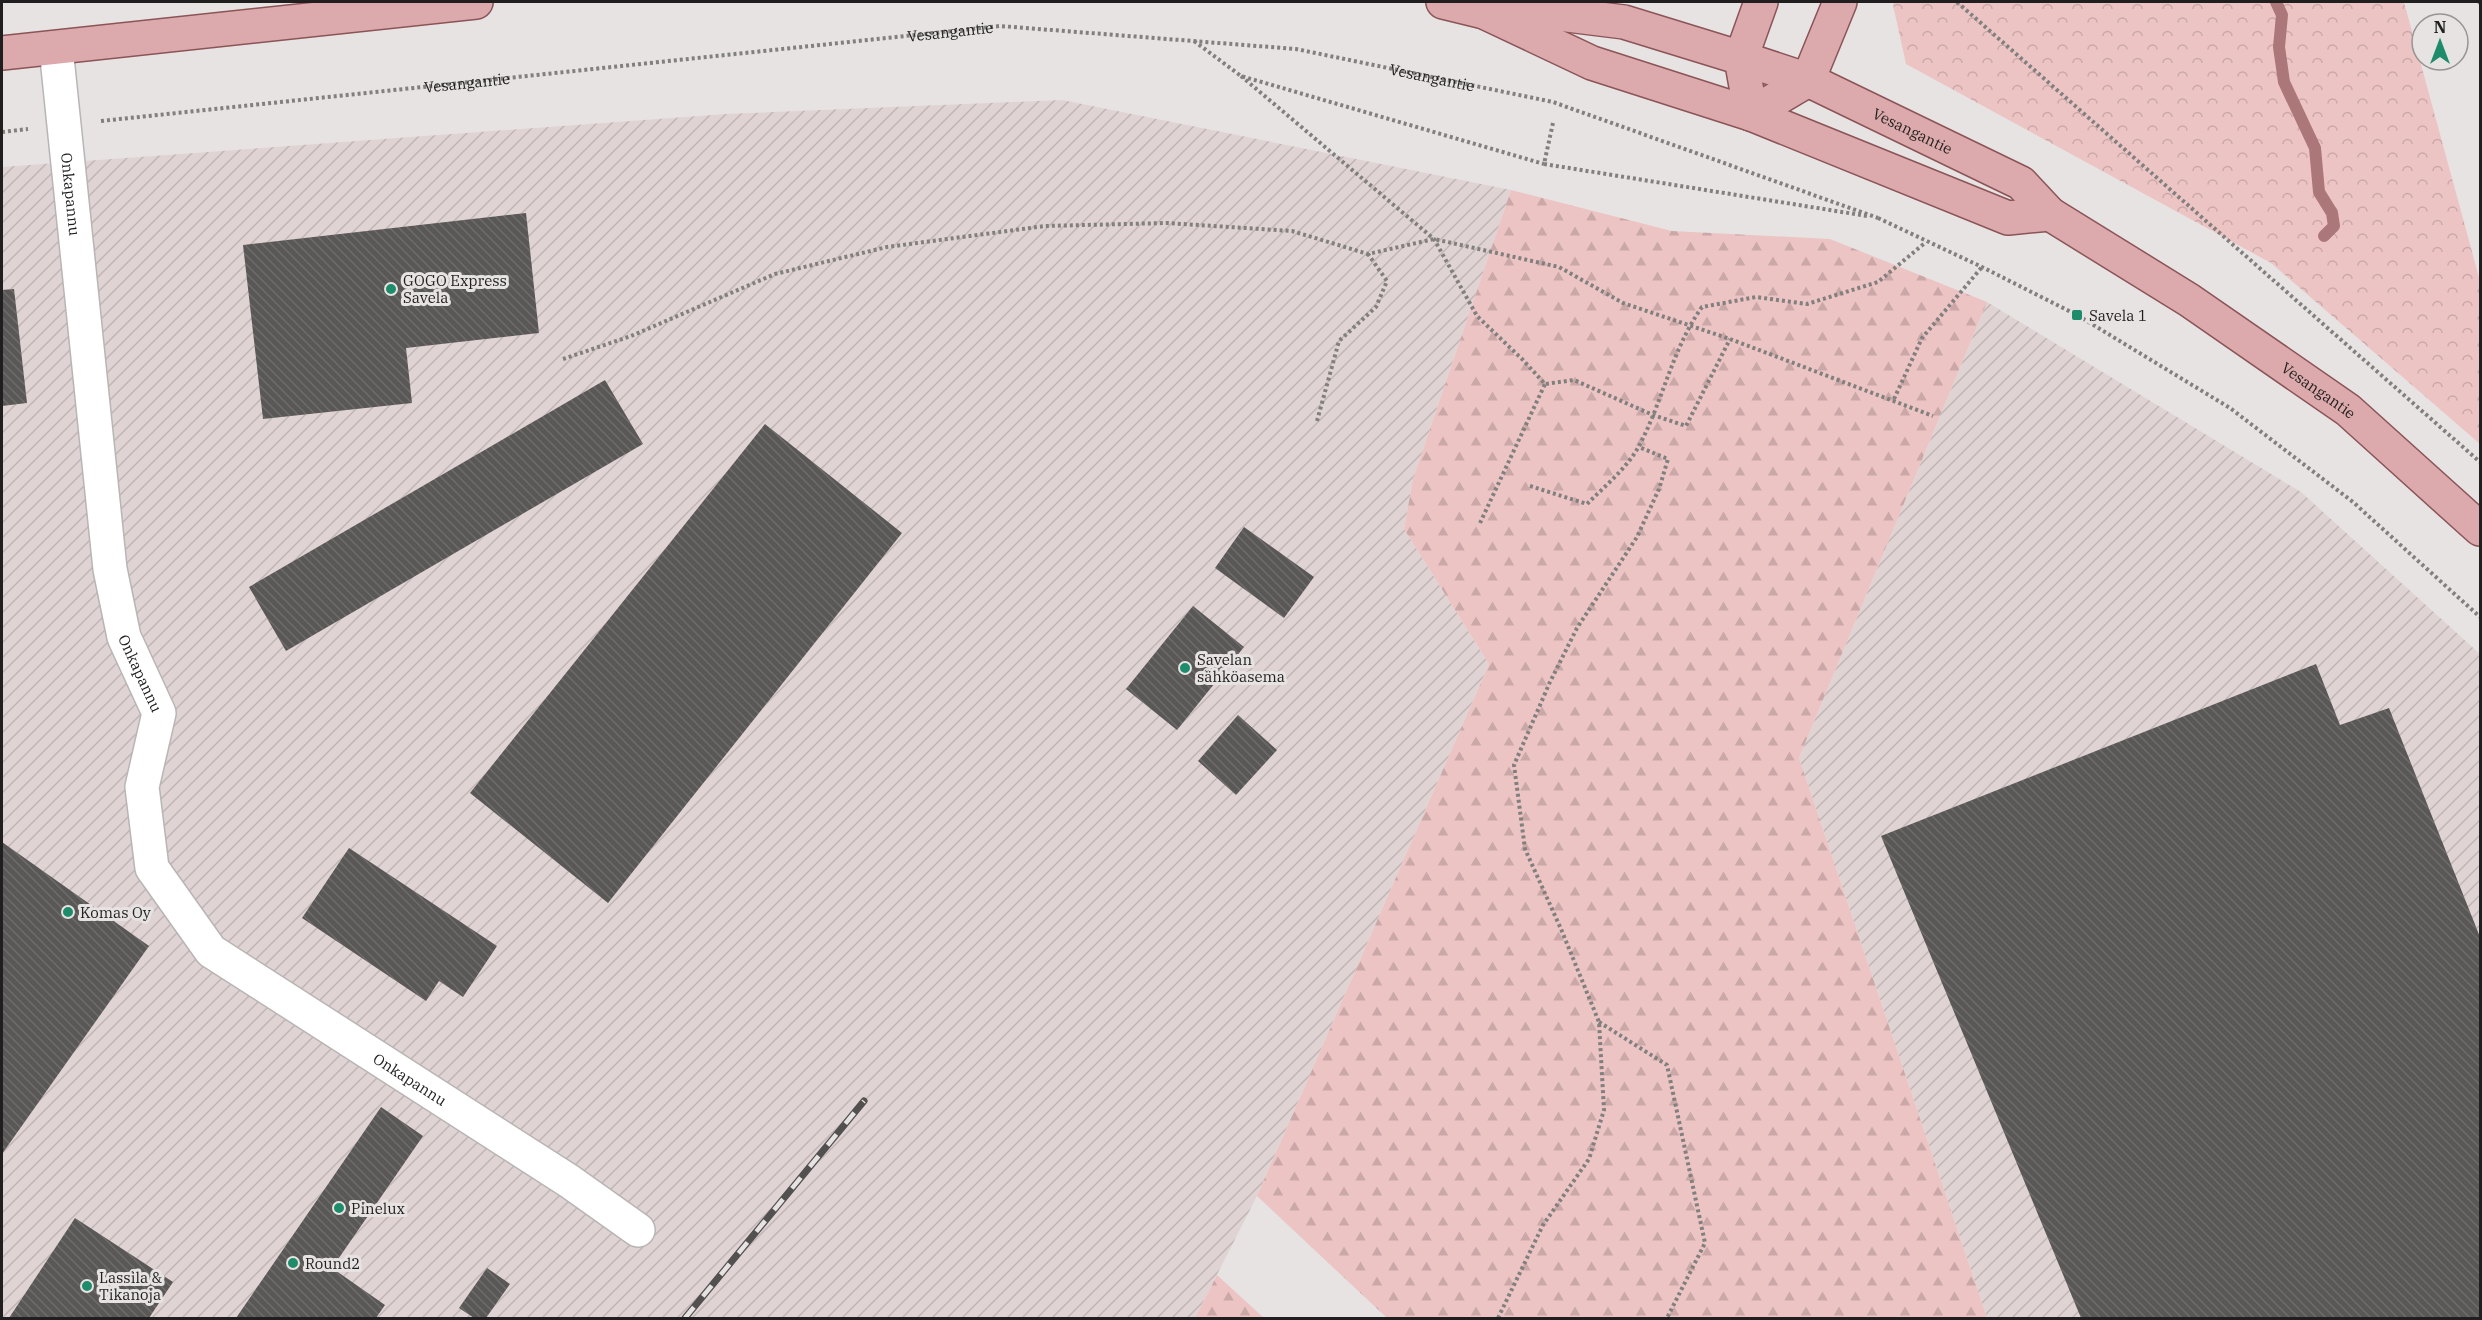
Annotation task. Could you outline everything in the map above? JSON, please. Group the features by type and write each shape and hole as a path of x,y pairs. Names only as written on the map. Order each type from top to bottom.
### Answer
{"main road":[{"path":"2,53 476,2"},
{"name":"Vesangantie","path":"1443,2 1484,12 1592,63 1751,114 2008,218 2050,214"},
{"path":"1761,2 1741,58 1751,114 1808,80 1840,2"},
{"name":"Vesangantie","path":"1484,12 1534,11 1624,22 1741,58 1808,80 2021,183 2050,214 2189,300 2348,410 2481,529"}],"street":[{"name":"Onkapannu","path":"56,48 110,569 124,637 159,713 142,787 152,868 211,951 569,1181 638,1230"}],"path":[{"path":"1957,2 2481,462"},
{"name":"Vesangantie","path":"2,132 999,26 1296,49 1553,102 1878,218"},
{"path":"1193,41 1241,76 1434,239 1477,316 1545,384"},
{"path":"1241,76 1544,164 1878,218 1983,267 2077,315 2230,408 2354,502 2481,617"},
{"path":"1544,164 1553,123"},
{"path":"563,358 632,336 775,273 887,247 1045,226 1167,223 1292,231 1368,254 1434,239 1559,267 1623,303 1730,339 1894,399 1933,416"},
{"path":"1530,486 1587,504 1617,474 1639,447 1689,326 1702,307 1756,297 1807,304 1878,282 1926,242"},
{"path":"1317,421 1339,341 1376,307 1387,280 1368,254"},
{"path":"1894,399 1922,338 1983,267"},
{"path":"1545,384 1574,380 1653,416 1686,426 1730,339"},
{"path":"1480,523 1545,384"},
{"path":"1498,1318 1543,1225 1588,1159 1604,1110 1599,1022 1525,849 1514,765 1550,682 1577,628 1637,537 1659,489 1668,459 1639,447"},
{"path":"1599,1022 1667,1065 1705,1243 1667,1318"}],"shaded area":[{"path":"1062,100 1511,190 1413,479 1404,529 1489,664 1257,1196 1195,1318 2,1318 2,167 726,114"},
{"path":"1987,302 2301,492 2480,654 2480,1318 1987,1318 1799,758"}],"green space":[{"path":"1894,2 2404,2 2410,24 2410,72 2423,72 2480,281 2480,444 2271,263 1906,64"},
{"path":"1511,190 1672,231 1830,239 1987,302 1799,758 1987,1318 1387,1318 1257,1196 1489,664 1404,529 1413,479"},
{"path":"1217,1275 1264,1318 1195,1318"}],"building":[{"name":"GOGO Express Savela","path":"526,213 539,333 406,348 412,403 263,419 243,245"},
{"path":"14,289 27,403 2,406 2,290"},
{"path":"605,380 643,444 286,651 249,587"},
{"path":"765,424 902,533 608,903 470,793"},
{"path":"1244,527 1314,577 1284,618 1215,568"},
{"name":"Savelan sähköasema","path":"1193,606 1244,647 1177,730 1126,689"},
{"path":"2316,664 2340,725 2389,708 2480,937 2480,1318 2081,1318 1881,836"},
{"path":"1238,715 1277,750 1236,795 1198,761"},
{"path":"2,842 149,946 2,1154"},
{"path":"349,848 497,946 463,997 439,981 426,1001 302,918"},
{"path":"381,1107 423,1136 332,1268 385,1305 376,1318 236,1318"},
{"path":"75,1218 173,1282 149,1318 9,1318"},
{"path":"487,1268 510,1284 486,1318 474,1318 459,1308"}],"waterway":[{"path":"2276,2 2282,15 2279,47 2284,82 2315,148 2319,192 2332,213 2334,226 2324,236"}],"railway":[{"path":"685,1318 864,1101"}],"place":[{"name":"GOGO Express Savela","path":"391,289"},
{"name":"Savela 1","path":"2077,315"},
{"name":"Savelan sähköasema","path":"1185,668"},
{"name":"Komas Oy","path":"68,912"},
{"name":"Pinelux","path":"339,1208"},
{"name":"Round2","path":"293,1263"},
{"name":"Lassila & Tikanoja","path":"87,1286"}]}
